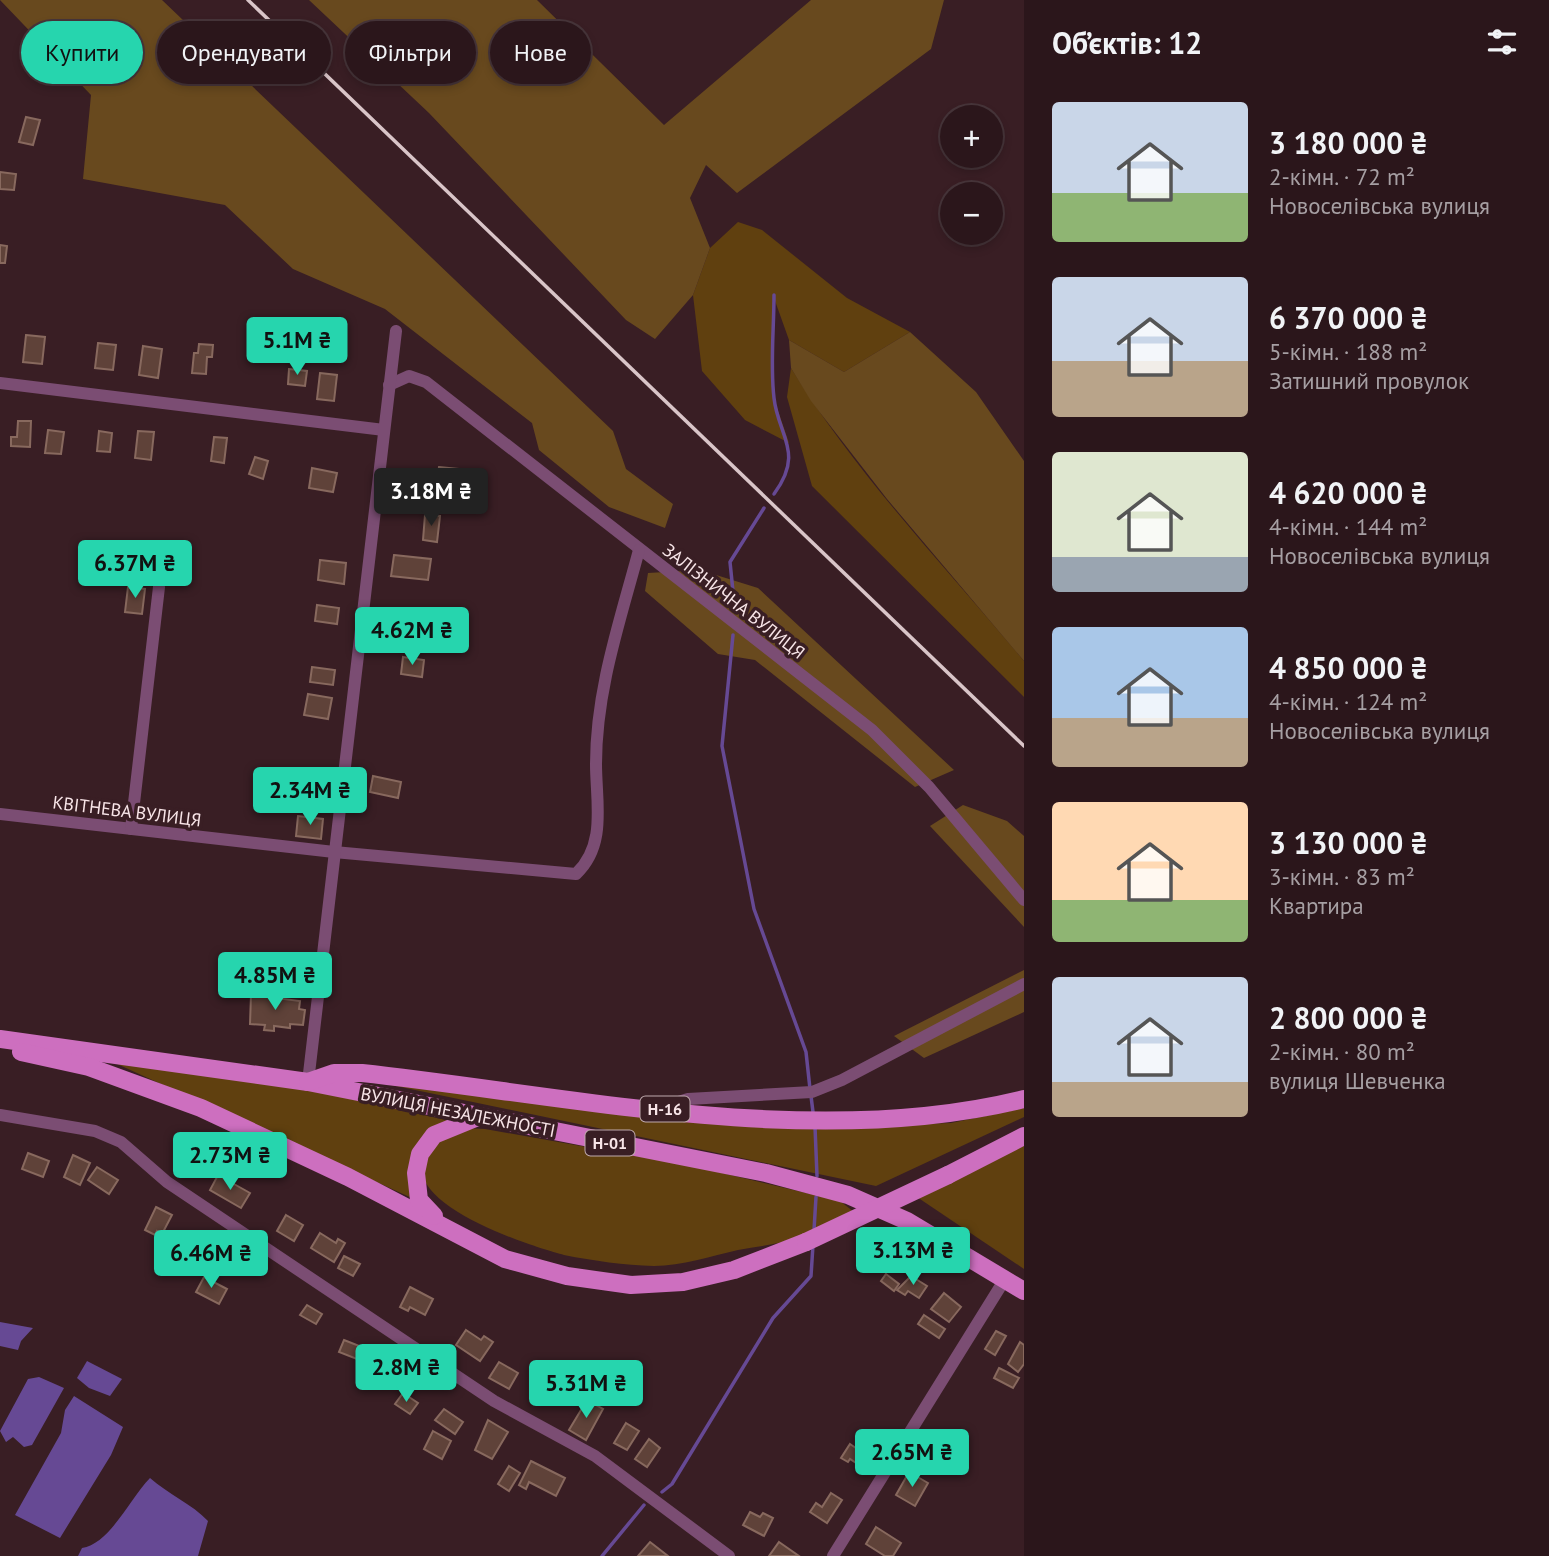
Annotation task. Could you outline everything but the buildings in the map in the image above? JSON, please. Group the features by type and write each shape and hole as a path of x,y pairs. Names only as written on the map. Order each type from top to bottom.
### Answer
{"main road":[{"name":"ВУЛИЦЯ НЕЗАЛЕЖНОСТІ","path":"0,1039 308,1082 766,1173 848,1195 907,1221 1005,1279"},
{"path":"0,1048 89,1067 201,1108 441,1224 505,1259 567,1276 631,1285 682,1282 734,1270 806,1242 1024,1136"},
{"name":"Н-16","path":"308,1082 334,1073 362,1073 659,1108 792,1119 892,1120 935,1117 1024,1099"},
{"path":"441,1224 419,1199 416,1173 420,1154 434,1135 478,1117"},
{"name":"Н-01","path":"1005,1279 1024,1291"}],"street":[{"path":"308,1082 396,331"},
{"name":"ЗАЛІЗНИЧНА ВУЛИЦЯ","path":"390,385 410,376 426,382 639,551 872,730 929,787 1024,900"},
{"path":"0,383 384,430"},
{"name":"КВІТНЕВА ВУЛИЦЯ","path":"0,814 334,852 576,874 589,863 600,812 596,765 602,684 639,551"},
{"path":"131,829 159,587"},
{"path":"659,1108 688,1099 812,1092 842,1080 1024,984"},
{"path":"0,1115 95,1130 121,1142 167,1182 494,1401 594,1456 729,1556"},
{"path":"833,1556 1005,1279"}],"shaded area":[{"path":"0,0 162,0 184,21 157,21 157,84 250,84 613,431 626,469 673,504 665,528 609,507 539,450 532,423 385,309 293,269 225,205 83,179 91,95 80,84 143,84 143,21 21,22"},
{"path":"309,0 537,0 558,21 490,21 490,84 591,84 591,53 664,125 811,0 944,0 931,49 737,193 706,165 690,198 710,248 693,295 655,339 626,320 398,84 476,84 476,21 345,21 345,34"},
{"path":"738,222 762,230 847,298 910,332 844,372 789,340 774,298 774,399 789,443 745,420 702,371 693,295 710,248"},
{"path":"910,332 976,392 1024,461 1024,661 887,499 811,401 791,368 789,340 844,372"},
{"path":"791,368 816,407 872,482 1024,661 1024,697 812,486 787,397"},
{"path":"700,570 758,588 954,770 915,787 755,660 718,654 645,591 648,573"},
{"path":"963,805 1007,821 1024,836 1024,927 930,826"},
{"path":"1024,970 1024,1012 924,1058 894,1036"},
{"path":"104,1058 301,1088 455,1122 435,1127 414,1199"},
{"path":"348,1076 894,1125 951,1123 1024,1108 1024,1117 876,1186"},
{"path":"463,1128 485,1129 693,1166 840,1201 854,1212 808,1235 675,1264 632,1265 564,1255 524,1243 470,1219 429,1188 422,1170 428,1152 439,1141"},
{"path":"1024,1144 1024,1269 914,1195"},
{"path":"0,1322 33,1328 21,1341 18,1350 0,1346"},
{"path":"87,1361 122,1379 110,1396 89,1388 77,1378"},
{"path":"39,1377 64,1388 32,1445 24,1447 13,1437 6,1442 0,1431 28,1379"},
{"path":"74,1396 123,1427 111,1455 60,1538 15,1515 61,1433 65,1410"},
{"path":"150,1478 208,1521 198,1556 78,1556 82,1548 92,1545 111,1529"}],"waterway":[{"path":"774,295 774,398 789,455 788,467 774,494"},
{"path":"735,611 730,562 764,508"},
{"path":"733,635 722,746 754,909 806,1052 810,1089"},
{"path":"811,1096 813,1112"},
{"path":"815,1127 817,1176"},
{"path":"814,1230 816,1197"},
{"path":"662,1492 672,1484 773,1318 811,1276 813,1245"},
{"path":"602,1556 644,1505"}],"railway":[{"path":"248,0 1024,746"}]}
